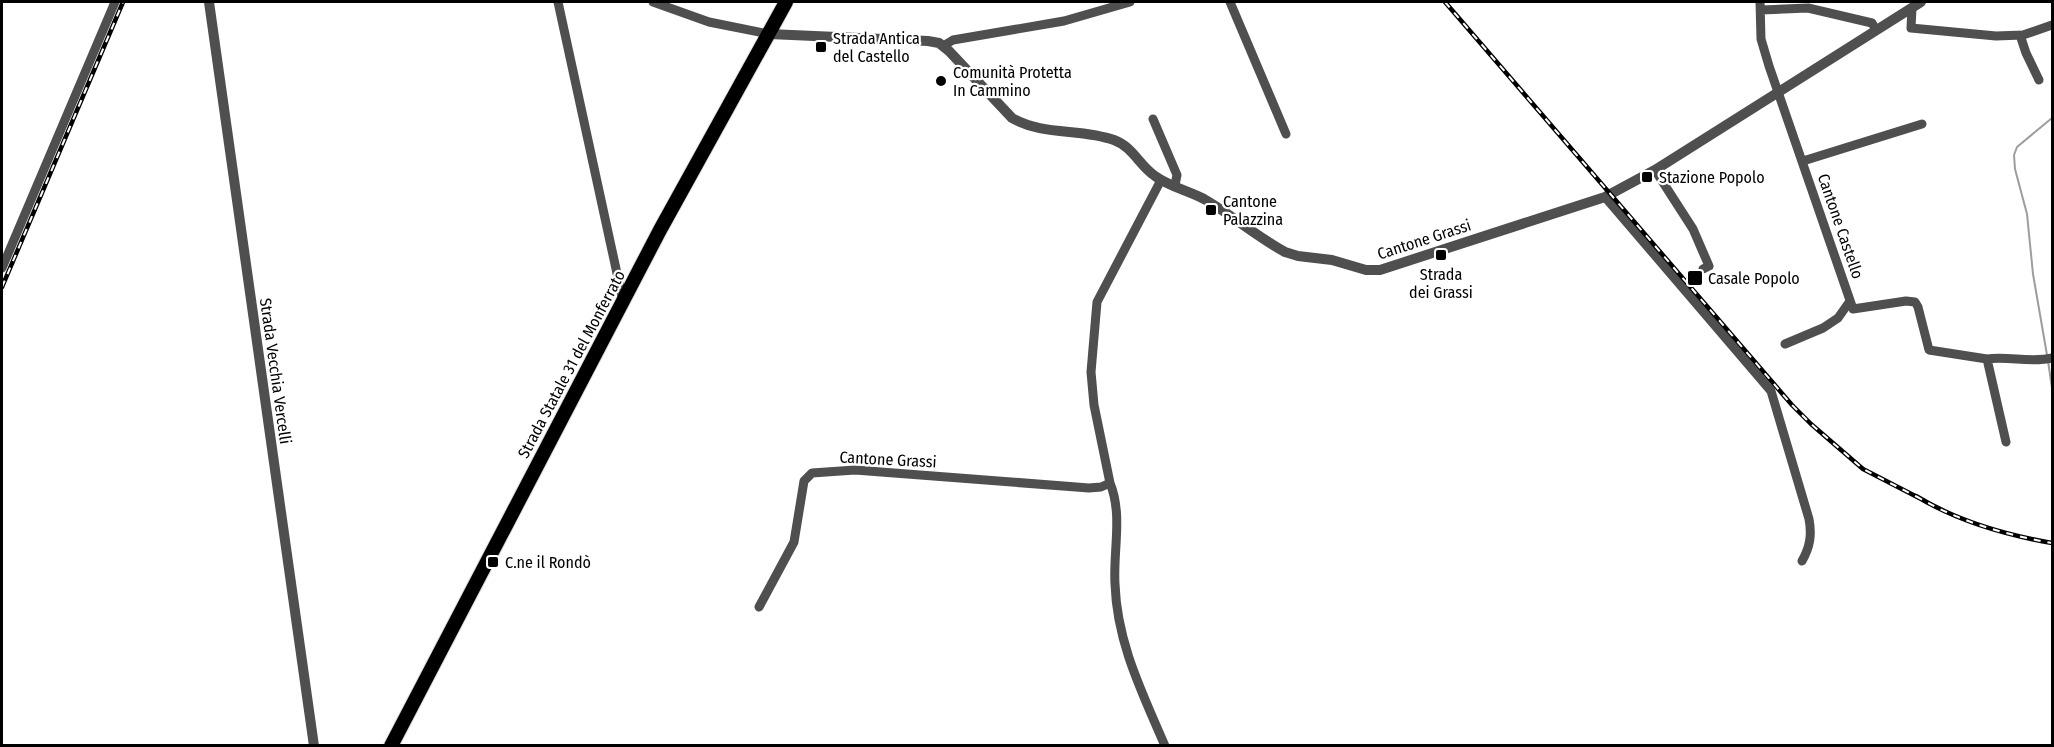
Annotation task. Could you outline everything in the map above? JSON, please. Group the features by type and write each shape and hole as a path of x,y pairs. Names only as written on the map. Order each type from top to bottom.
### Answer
{"main road":[{"name":"Strada Statale 31 del Monferrato","path":"391,746 623,301 786,2"}],"street":[{"path":"2,268 115,2"},
{"name":"Strada Vecchia Vercelli","path":"209,2 314,746"},
{"path":"558,2 623,301"},
{"path":"653,2 710,22 769,34 928,41 943,46 953,40 1064,21 1130,2"},
{"path":"1230,2 1286,134"},
{"path":"1802,561 1809,548 1811,530 1809,519 1771,391 1608,195 1655,170 1917,4"},
{"path":"1917,4 1911,28 1996,36 2020,35 2052,25"},
{"name":"Cantone Castello","path":"1876,30 1872,23 1808,8 1760,6 1761,39 1853,309 1906,301 1915,302 1929,350 1987,359"},
{"path":"2020,35 2039,80"},
{"name":"Cantone Grassi","path":"943,46 1012,118 1042,129 1096,135 1114,140 1129,149 1152,174 1161,180 1205,200 1285,252 1298,256 1332,260 1373,271 1608,195"},
{"path":"1153,119 1177,175 1176,185"},
{"name":"Cantone Castello","path":"1803,161 1922,124"},
{"path":"1655,170 1693,229 1709,266 1703,269"},
{"path":"1161,180 1097,302 1091,372 1094,405 1114,495 1117,529 1115,584 1123,644 1165,746"},
{"name":"Cantone Castello","path":"1785,344 1823,328 1838,318 1850,301"},
{"path":"2006,442 1987,359 2001,357 2049,359"},
{"name":"Cantone Grassi","path":"759,607 794,542 804,481 812,473 855,470 1089,488 1101,487 1110,483"}],"waterway":[{"path":"2047,355 2033,274 2027,214 2015,169 2014,155 2017,147 2052,118"},
{"path":"2048,361 2052,388"}],"railway":[{"path":"2,287 123,2"},
{"path":"1445,2 1792,405 1863,469 1923,500"},
{"path":"1916,496 1948,513 1982,526 2052,543"}],"place":[{"name":"Strada Antica del Castello","path":"821,47"},
{"name":"Comunità Protetta In Cammino","path":"941,81"},
{"name":"Stazione Popolo","path":"1647,177"},
{"name":"Cantone Palazzina","path":"1211,210"},
{"name":"Strada dei Grassi","path":"1441,255"},
{"name":"Casale Popolo","path":"1695,278"},
{"name":"C.ne il Rondò","path":"493,562"}]}
